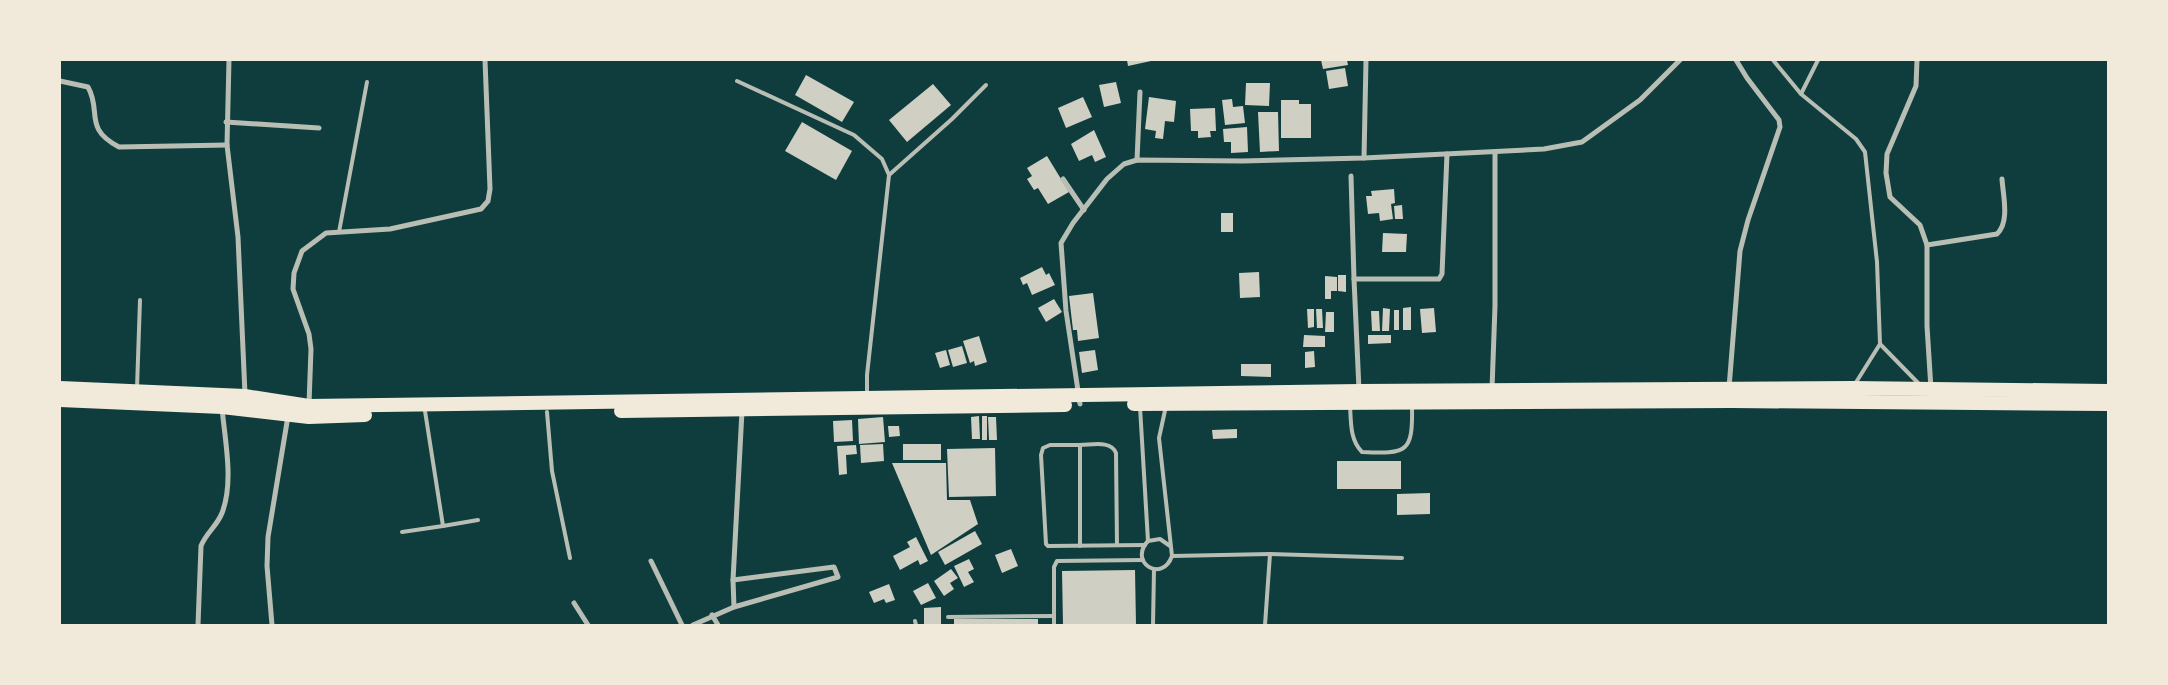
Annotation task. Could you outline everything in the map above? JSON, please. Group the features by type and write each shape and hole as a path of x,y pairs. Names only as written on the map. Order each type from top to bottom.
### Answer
{"highway":[{"path":"60,388 245,396 309,412 742,411 1140,399 1412,398 1930,404 2108,404"},
{"path":"1412,398 1492,391 1852,388 2108,391"},
{"path":"60,400 222,407 288,416 309,412 867,398 1080,400"}],"street":[{"path":"229,60 226,122 227,145 238,237 245,396"},
{"path":"309,412 311,350 309,334 293,289 294,273 302,251 326,232 390,229 481,210 488,201 490,189 485,60"},
{"path":"1364,158 1366,60"},
{"path":"1080,400 1066,311 1061,243 1073,223 1107,178 1124,164 1137,160 1242,161 1495,152 1544,149 1582,142 1640,100 1680,60"},
{"path":"1728,390 1740,251 1748,220 1780,127 1779,120 1747,78 1736,60"},
{"path":"1917,60 1916,86 1887,154 1886,173 1890,197 1920,225 1927,245 1928,389 1930,404"},
{"path":"60,81 88,87 99,132 109,142 119,147 227,145"},
{"path":"1137,160 1140,92"},
{"path":"226,122 319,128"},
{"path":"1492,391 1495,306 1495,152"},
{"path":"1354,279 1439,279 1442,274 1447,154"},
{"path":"1352,176 1356,399"},
{"path":"1063,179 1084,210"},
{"path":"1927,245 1997,234 2002,230 2004,222 2002,179"},
{"path":"198,625 201,546 205,536 222,513 228,482 222,407"},
{"path":"734,607 733,580 742,411"},
{"path":"272,625 267,566 268,537 288,416"},
{"path":"651,560 682,625"},
{"path":"693,625 712,615 734,607 838,577 834,567 733,580"},
{"path":"574,603 588,625"},
{"path":"712,615 718,625"}],"lane":[{"path":"1774,60 1802,94 1856,139 1865,152 1877,262 1880,344 1852,388"},
{"path":"1802,94 1818,60"},
{"path":"737,81 854,135 882,160 889,174 867,375 867,398"},
{"path":"339,232 367,82"},
{"path":"889,174 986,86"},
{"path":"137,392 140,300"},
{"path":"1880,344 1928,389"},
{"path":"1356,399 1352,433 1355,445 1362,452 1388,453 1402,450 1410,441 1413,430 1412,398"},
{"path":"1140,399 1146,543 1142,550 1143,560 1154,569 1166,566 1172,556 1159,438 1167,399"},
{"path":"425,411 442,526"},
{"path":"547,412 552,471 570,558"},
{"path":"1117,545 1116,453 1114,448 1110,445 1050,445 1043,448 1041,455 1046,544 1048,546 1117,545 1146,543 1160,539 1170,546"},
{"path":"1080,445 1080,546"},
{"path":"402,532 478,520"},
{"path":"1172,556 1270,554 1402,558"},
{"path":"1265,625 1270,554"},
{"path":"1054,625 1054,567 1057,561 1143,560"},
{"path":"1153,625 1154,569"},
{"path":"948,618 1054,616"}],"building":[{"path":"1127,60 1151,60 1151,61 1128,66"},
{"path":"1321,60 1347,60 1348,65 1323,69"},
{"path":"1345,68 1348,86 1329,89 1326,71"},
{"path":"806,75 854,102 842,122 795,95"},
{"path":"1116,82 1121,103 1104,107 1099,85"},
{"path":"1246,83 1270,83 1269,106 1245,105"},
{"path":"933,84 951,105 907,142 889,120"},
{"path":"1083,97 1092,117 1066,128 1058,108"},
{"path":"1149,97 1176,101 1174,122 1165,121 1163,139 1155,138 1156,131 1145,129"},
{"path":"1232,99 1233,107 1243,106 1245,123 1225,125 1222,100"},
{"path":"1281,100 1299,100 1299,104 1311,104 1311,138 1281,138"},
{"path":"1215,108 1216,131 1210,131 1211,137 1198,138 1198,131 1191,131 1190,109"},
{"path":"1258,112 1278,112 1279,151 1260,152"},
{"path":"802,122 852,151 836,180 785,151"},
{"path":"1247,127 1248,152 1231,153 1231,142 1224,142 1223,129"},
{"path":"1094,130 1106,157 1095,162 1092,155 1079,161 1071,144"},
{"path":"1047,156 1069,192 1048,204 1038,188 1034,190 1027,179 1032,176 1027,168"},
{"path":"1394,189 1395,203 1391,204 1393,219 1380,221 1379,213 1368,214 1366,196 1372,196 1371,191"},
{"path":"1402,205 1403,219 1395,219 1394,206"},
{"path":"1221,213 1233,213 1233,232 1221,232"},
{"path":"1383,233 1407,234 1406,252 1382,252"},
{"path":"1042,267 1046,275 1049,273 1055,285 1032,295 1027,283 1023,285 1020,278"},
{"path":"1259,272 1260,297 1240,298 1239,273"},
{"path":"1338,275 1346,275 1346,292 1338,291"},
{"path":"1325,276 1337,277 1337,291 1331,291 1331,299 1325,299"},
{"path":"1093,293 1099,338 1078,341 1077,330 1073,330 1069,296"},
{"path":"1054,299 1062,312 1046,322 1038,308"},
{"path":"1411,307 1411,330 1403,330 1403,308"},
{"path":"1383,308 1390,309 1389,331 1382,331"},
{"path":"1434,308 1436,332 1422,333 1420,309"},
{"path":"1307,309 1314,309 1314,327 1308,328"},
{"path":"1316,309 1322,309 1323,328 1317,328"},
{"path":"1394,310 1399,310 1399,330 1394,330"},
{"path":"1371,311 1379,311 1380,331 1372,331"},
{"path":"1326,312 1334,312 1334,332 1325,332"},
{"path":"1304,335 1325,336 1325,347 1303,347"},
{"path":"1368,335 1391,335 1391,343 1368,344"},
{"path":"979,336 987,362 975,366 974,361 970,363 963,341"},
{"path":"962,346 967,363 953,367 948,350"},
{"path":"946,350 950,365 940,368 935,353"},
{"path":"1095,350 1098,370 1082,373 1079,352"},
{"path":"1314,351 1315,367 1305,368 1305,352"},
{"path":"1241,364 1271,364 1271,377 1241,376"},
{"path":"979,416 980,439 972,439 971,417"},
{"path":"982,416 987,416 987,440 982,440"},
{"path":"883,417 885,442 859,444 858,419"},
{"path":"988,417 996,417 997,440 989,440"},
{"path":"852,420 853,441 834,442 833,421"},
{"path":"888,426 899,426 900,436 889,437"},
{"path":"1237,429 1237,438 1213,439 1212,430"},
{"path":"883,444 884,461 861,463 860,445"},
{"path":"903,444 941,444 941,460 903,460"},
{"path":"856,445 857,454 846,455 847,474 839,475 837,446"},
{"path":"995,448 996,496 949,497 947,449"},
{"path":"1337,461 1401,461 1401,489 1337,489"},
{"path":"892,463 946,463 947,500 970,500 978,524 931,555"},
{"path":"1430,493 1430,514 1397,515 1397,494"},
{"path":"975,531 982,544 945,565 938,552"},
{"path":"916,537 928,561 920,565 918,560 900,570 893,556 910,547 907,542"},
{"path":"1011,549 1018,566 1002,573 995,555"},
{"path":"969,559 974,569 968,572 974,582 964,587 954,566"},
{"path":"951,569 958,578 950,583 954,589 944,596 934,581"},
{"path":"1135,570 1136,625 1063,625 1062,571"},
{"path":"928,583 936,598 921,605 913,591"},
{"path":"889,584 895,600 886,603 884,599 874,603 869,592"},
{"path":"941,607 941,625 924,625 924,608"},
{"path":"954,619 1038,619 1038,625 954,625"}]}
